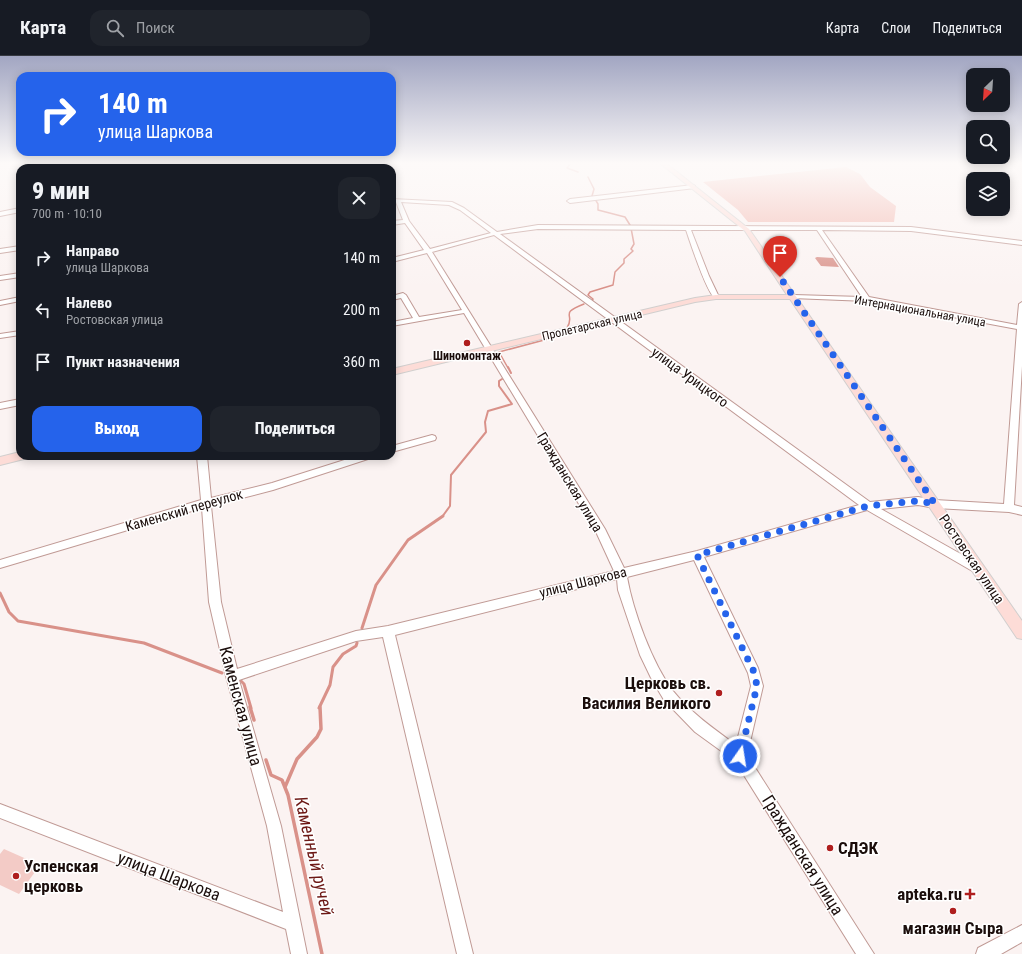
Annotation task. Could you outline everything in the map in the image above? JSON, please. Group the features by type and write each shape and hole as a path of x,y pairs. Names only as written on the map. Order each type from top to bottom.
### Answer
{"main road":[{"name":"Ростовская улица","path":"716,206 745,228 794,297 1022,633"},
{"name":"Пролетарская улица","path":"396,371 612,321 695,300 716,297 794,297"},
{"path":"0,460 16,457"}],"street":[{"name":"Гражданская улица","path":"398,206 406,221 429,252 490,349 601,532 621,573 624,590 646,655 656,676 669,696 700,727 740,756 866,954"},
{"name":"улица Урицкого","path":"456,206 868,506 979,570"},
{"path":"0,214 16,211"},
{"path":"396,222 406,221"},
{"path":"396,259 429,252 493,233 516,228 545,226 929,230 1022,243"},
{"path":"688,228 706,276 716,297"},
{"path":"818,228 867,299"},
{"path":"0,251 16,249"},
{"path":"0,278 16,276"},
{"path":"396,297 404,295 417,319"},
{"name":"Интернациональная улица","path":"794,297 867,299 1021,328"},
{"path":"0,303 16,300"},
{"path":"1009,508 1022,304"},
{"path":"396,323 466,311"},
{"path":"0,336 16,333"},
{"path":"0,406 16,400"},
{"path":"396,448 432,438"},
{"name":"Каменская улица","path":"202,460 215,602 232,676 274,826 299,954"},
{"name":"Каменский переулок","path":"0,564 205,503 222,500 265,488 355,460"},
{"name":"улица Шаркова","path":"232,676 356,636 388,631 697,555 868,506 918,501 935,504 1009,508 1022,511"},
{"path":"697,555 754,672 757,686 740,756"},
{"path":"388,631 465,954"},
{"name":"улица Шаркова","path":"0,811 293,924"},
{"path":"984,954 1022,933"}],"shaded area":[{"path":"733,206 896,206 894,222 748,222"},
{"path":"815,258 833,258 839,267 821,266"}],"building":[{"name":"Успенская церковь","path":"4,849 40,865 19,894 0,885 0,854"}],"waterway":[{"name":"Каменный ручей","path":"598,206 598,210 625,217 630,225"},
{"name":"Каменный ручей","path":"592,302 593,299 588,295 590,292 613,285 615,272 624,263 624,259 633,251 631,249 634,244 631,228"},
{"name":"Каменный ручей","path":"567,328 570,320 570,312 576,307 584,304"},
{"name":"Каменный ручей","path":"508,368 499,352 563,335"},
{"name":"Каменный ручей","path":"508,367 511,373"},
{"name":"Каменный ручей","path":"442,516 450,506 451,475 486,432 485,422 488,411 512,404 499,386 499,381 502,379"},
{"name":"Каменный ручей","path":"362,628 376,585 408,540 442,516"},
{"path":"0,593 9,612 18,621 144,643 222,673"},
{"name":"Каменный ручей","path":"319,708 330,685 333,667 343,654 356,646 357,643"},
{"path":"240,680 244,684 251,708"},
{"path":"250,707 254,720"},
{"name":"Каменный ручей","path":"285,787 297,759 317,737 321,729 320,707"},
{"name":"Каменный ручей","path":"266,760 271,775 282,780 288,795 322,954"}],"place":[{"name":"Шиномонтаж","path":"467,343"},
{"name":"Церковь св. Василия Великого","path":"719,693"},
{"name":"СДЭК","path":"830,848"},
{"name":"Успенская церковь","path":"16,876"},
{"name":"apteka.ru","path":"970,894"},
{"name":"магазин Сыра","path":"953,911"}],"route":[{"path":"740,756 757,686 754,672 697,555 868,506 918,501 935,504 780,277"}]}
